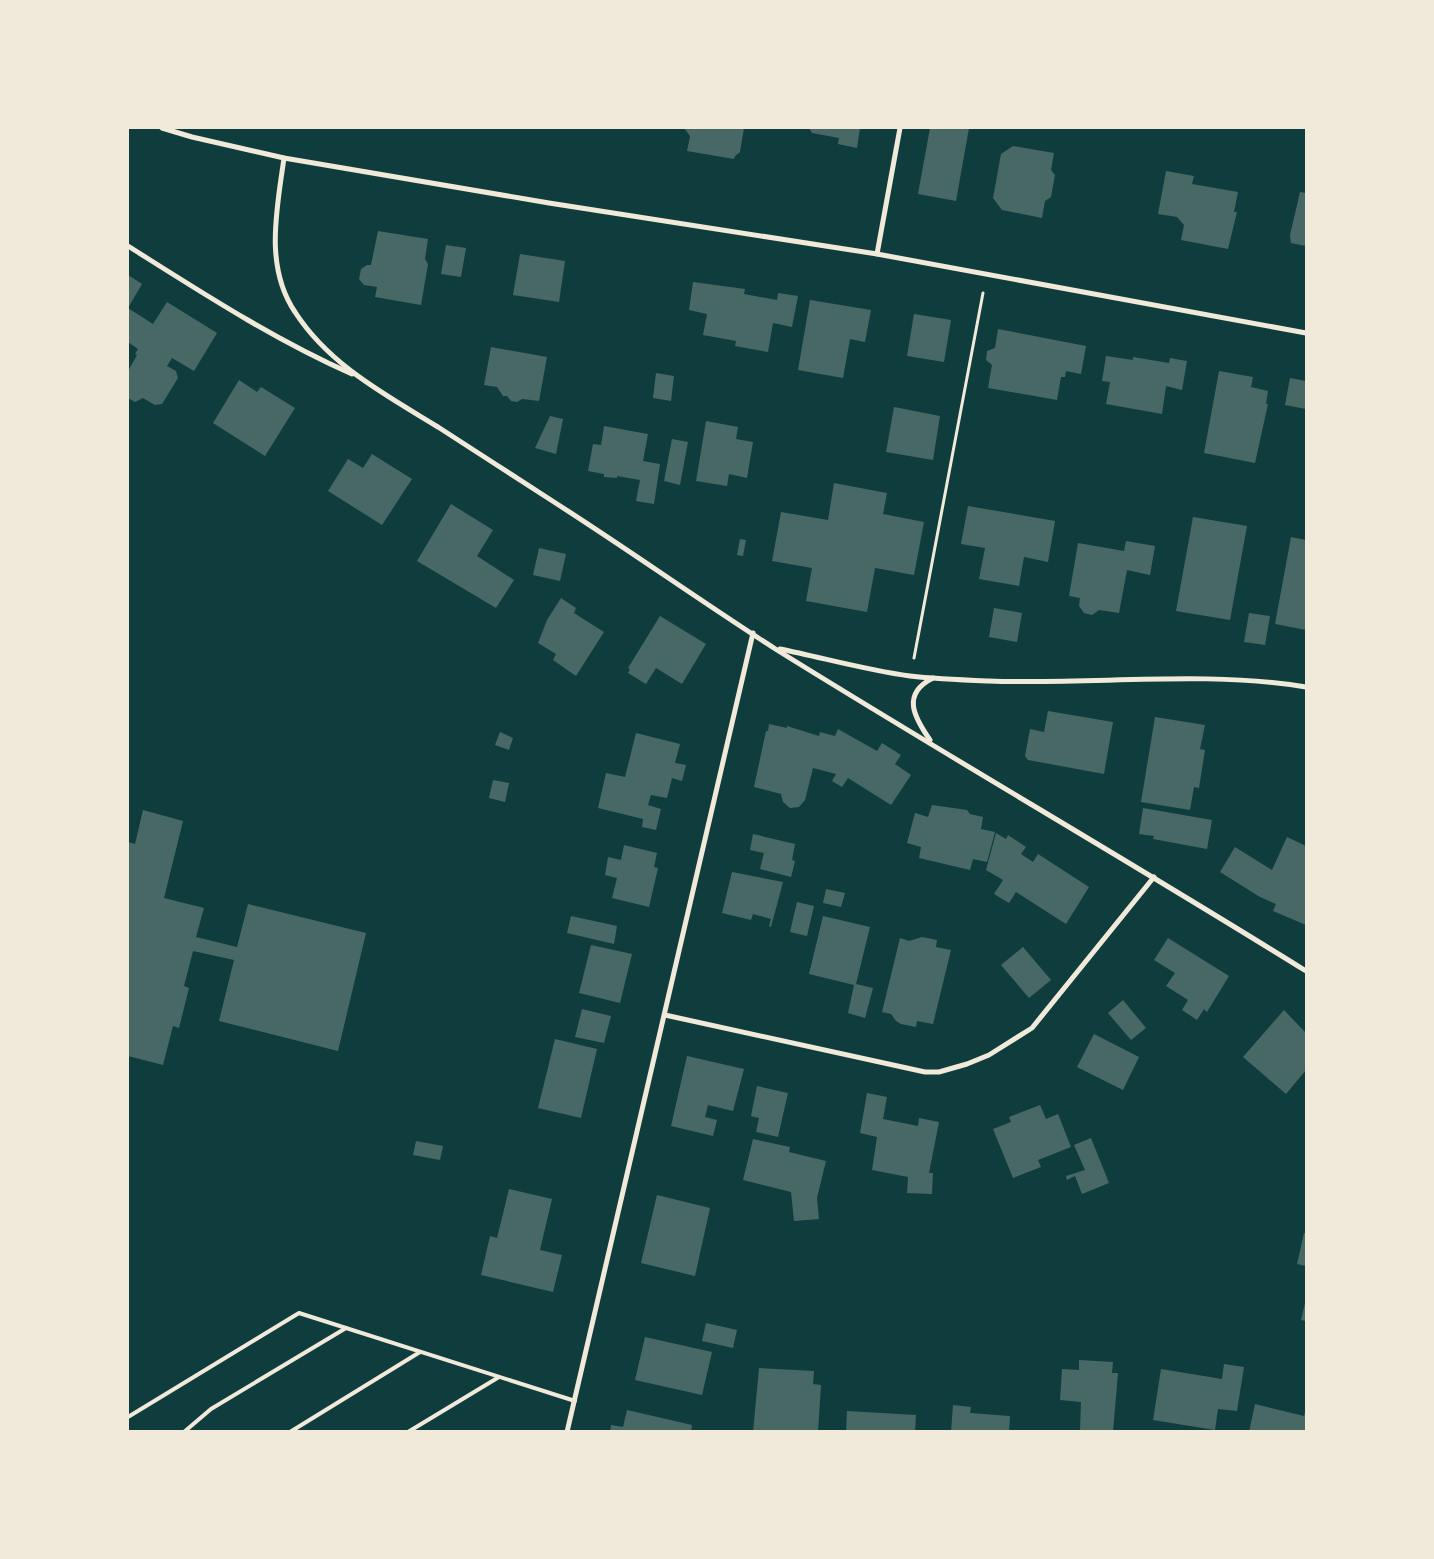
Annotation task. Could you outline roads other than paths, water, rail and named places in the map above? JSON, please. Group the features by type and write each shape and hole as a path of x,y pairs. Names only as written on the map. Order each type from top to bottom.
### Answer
{"street":[{"path":"162,128 192,137 284,158 549,203 877,254 1306,334"},
{"path":"877,254 900,128"},
{"path":"284,158 275,238 276,258 281,283 292,308 308,330 357,376"},
{"path":"128,246 257,326 312,356 357,376 565,509 775,648 1154,876 1306,971"},
{"path":"567,1432 576,1401 753,633"},
{"path":"775,648 910,676 933,678 1045,681 1202,679 1281,683 1306,687"},
{"path":"932,743 920,725 912,704 918,688 933,678"},
{"path":"665,1015 925,1072 953,1070 989,1055 1032,1028 1154,876"}],"lane":[{"path":"128,1416 299,1313 576,1401"},
{"path":"184,1432 211,1409 347,1328"},
{"path":"290,1432 421,1352"},
{"path":"408,1432 499,1377"}]}
